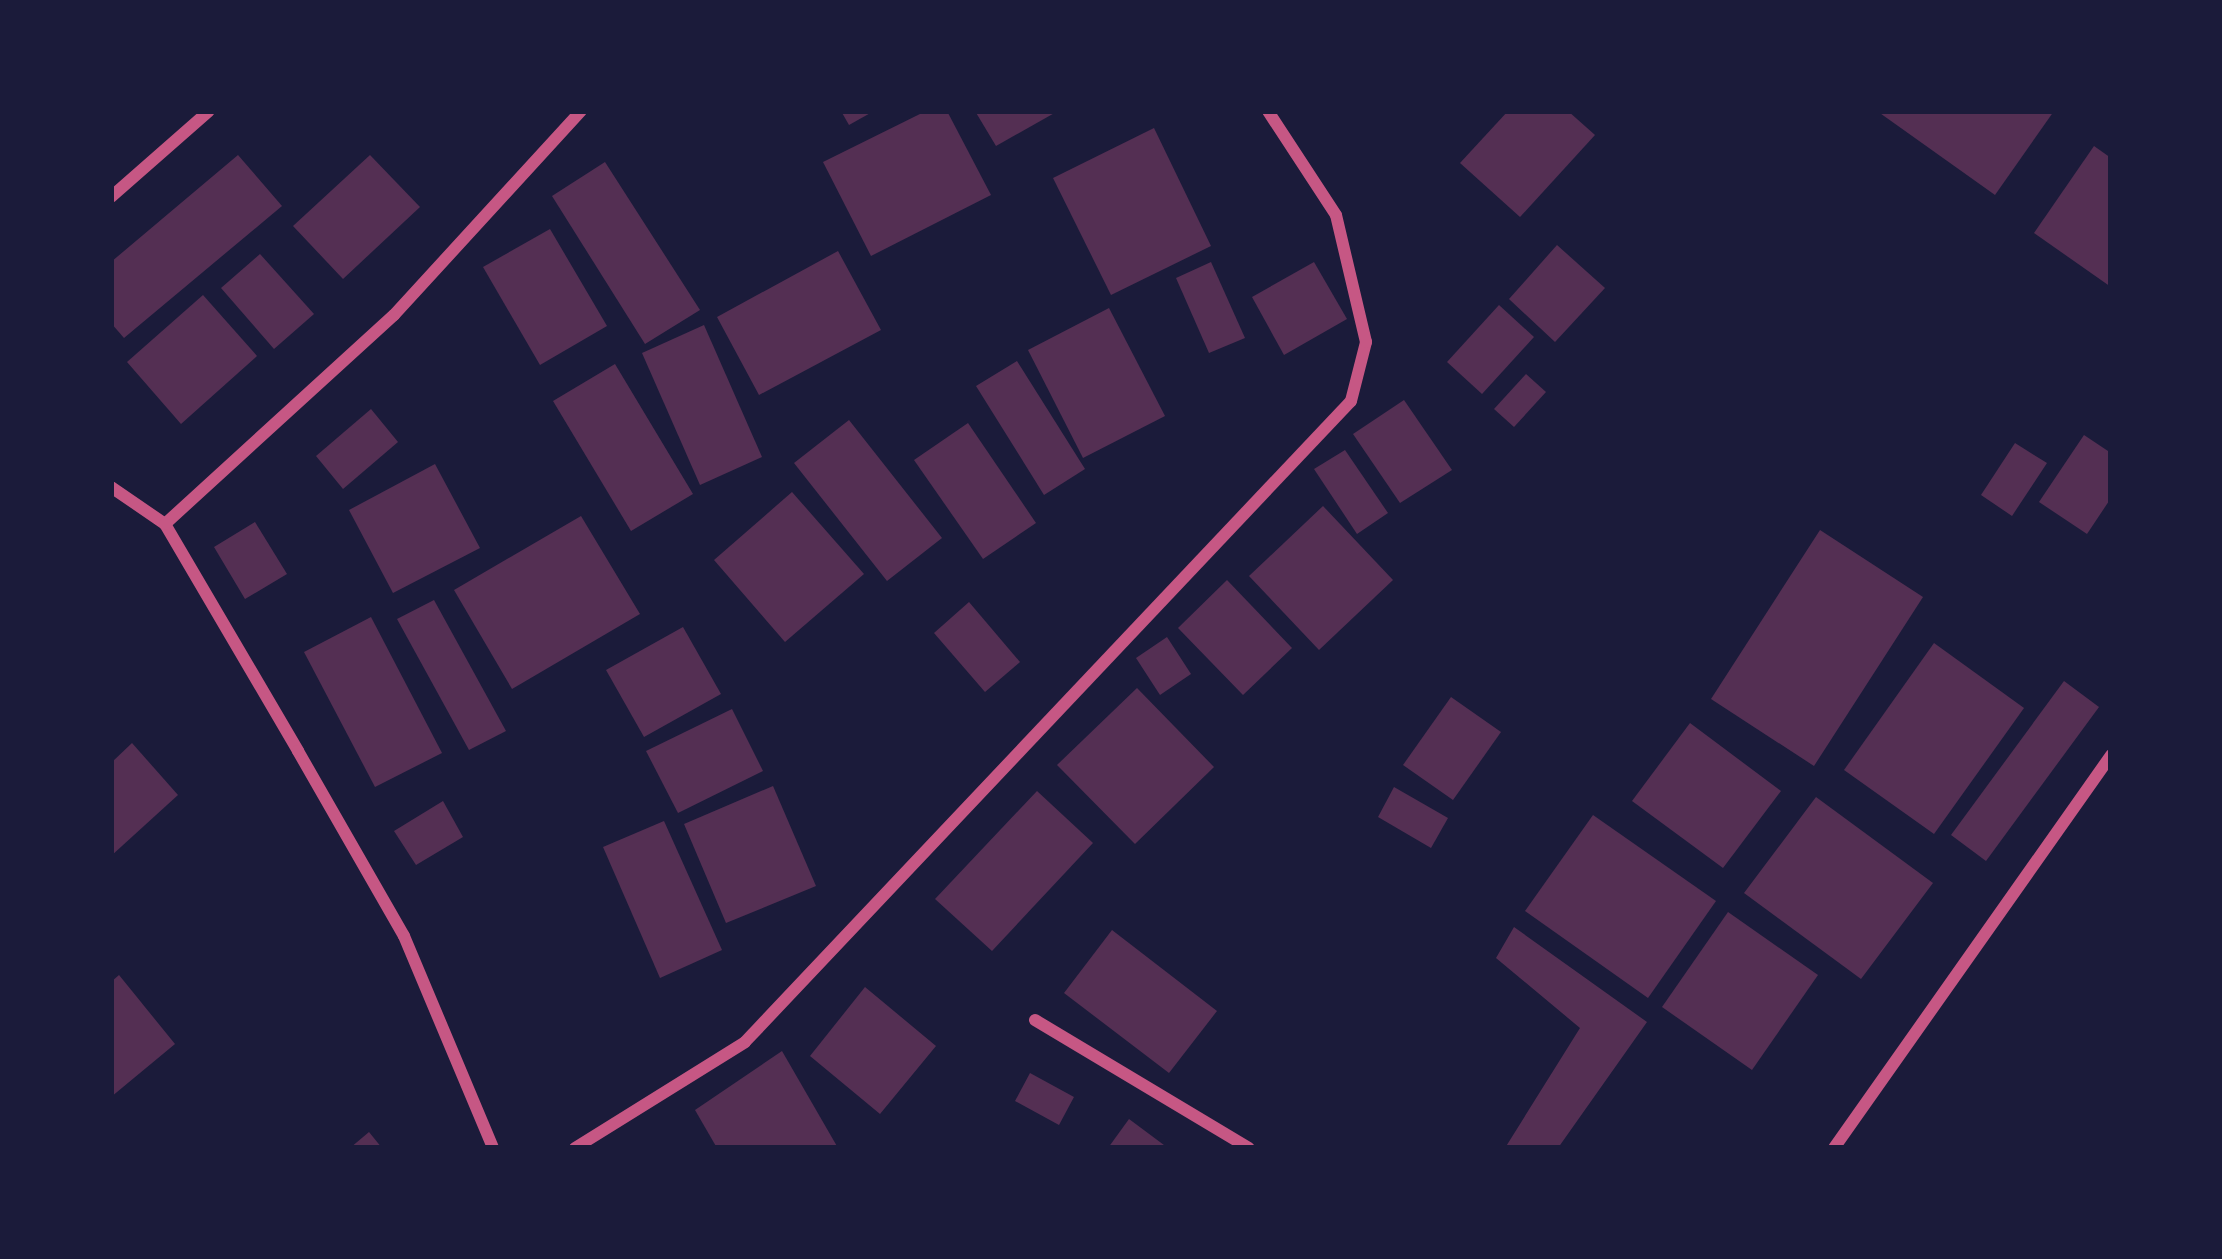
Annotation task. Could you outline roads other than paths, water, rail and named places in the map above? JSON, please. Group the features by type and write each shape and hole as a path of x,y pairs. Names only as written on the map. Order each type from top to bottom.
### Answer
{"street":[{"path":"111,197 209,111"},
{"path":"165,524 394,315 581,111"},
{"path":"575,1148 745,1042 1352,400 1366,342 1336,215 1268,111"},
{"path":"111,487 165,524 404,936 493,1148"},
{"path":"1834,1148 2111,755"},
{"path":"1035,1020 1250,1148"}]}
